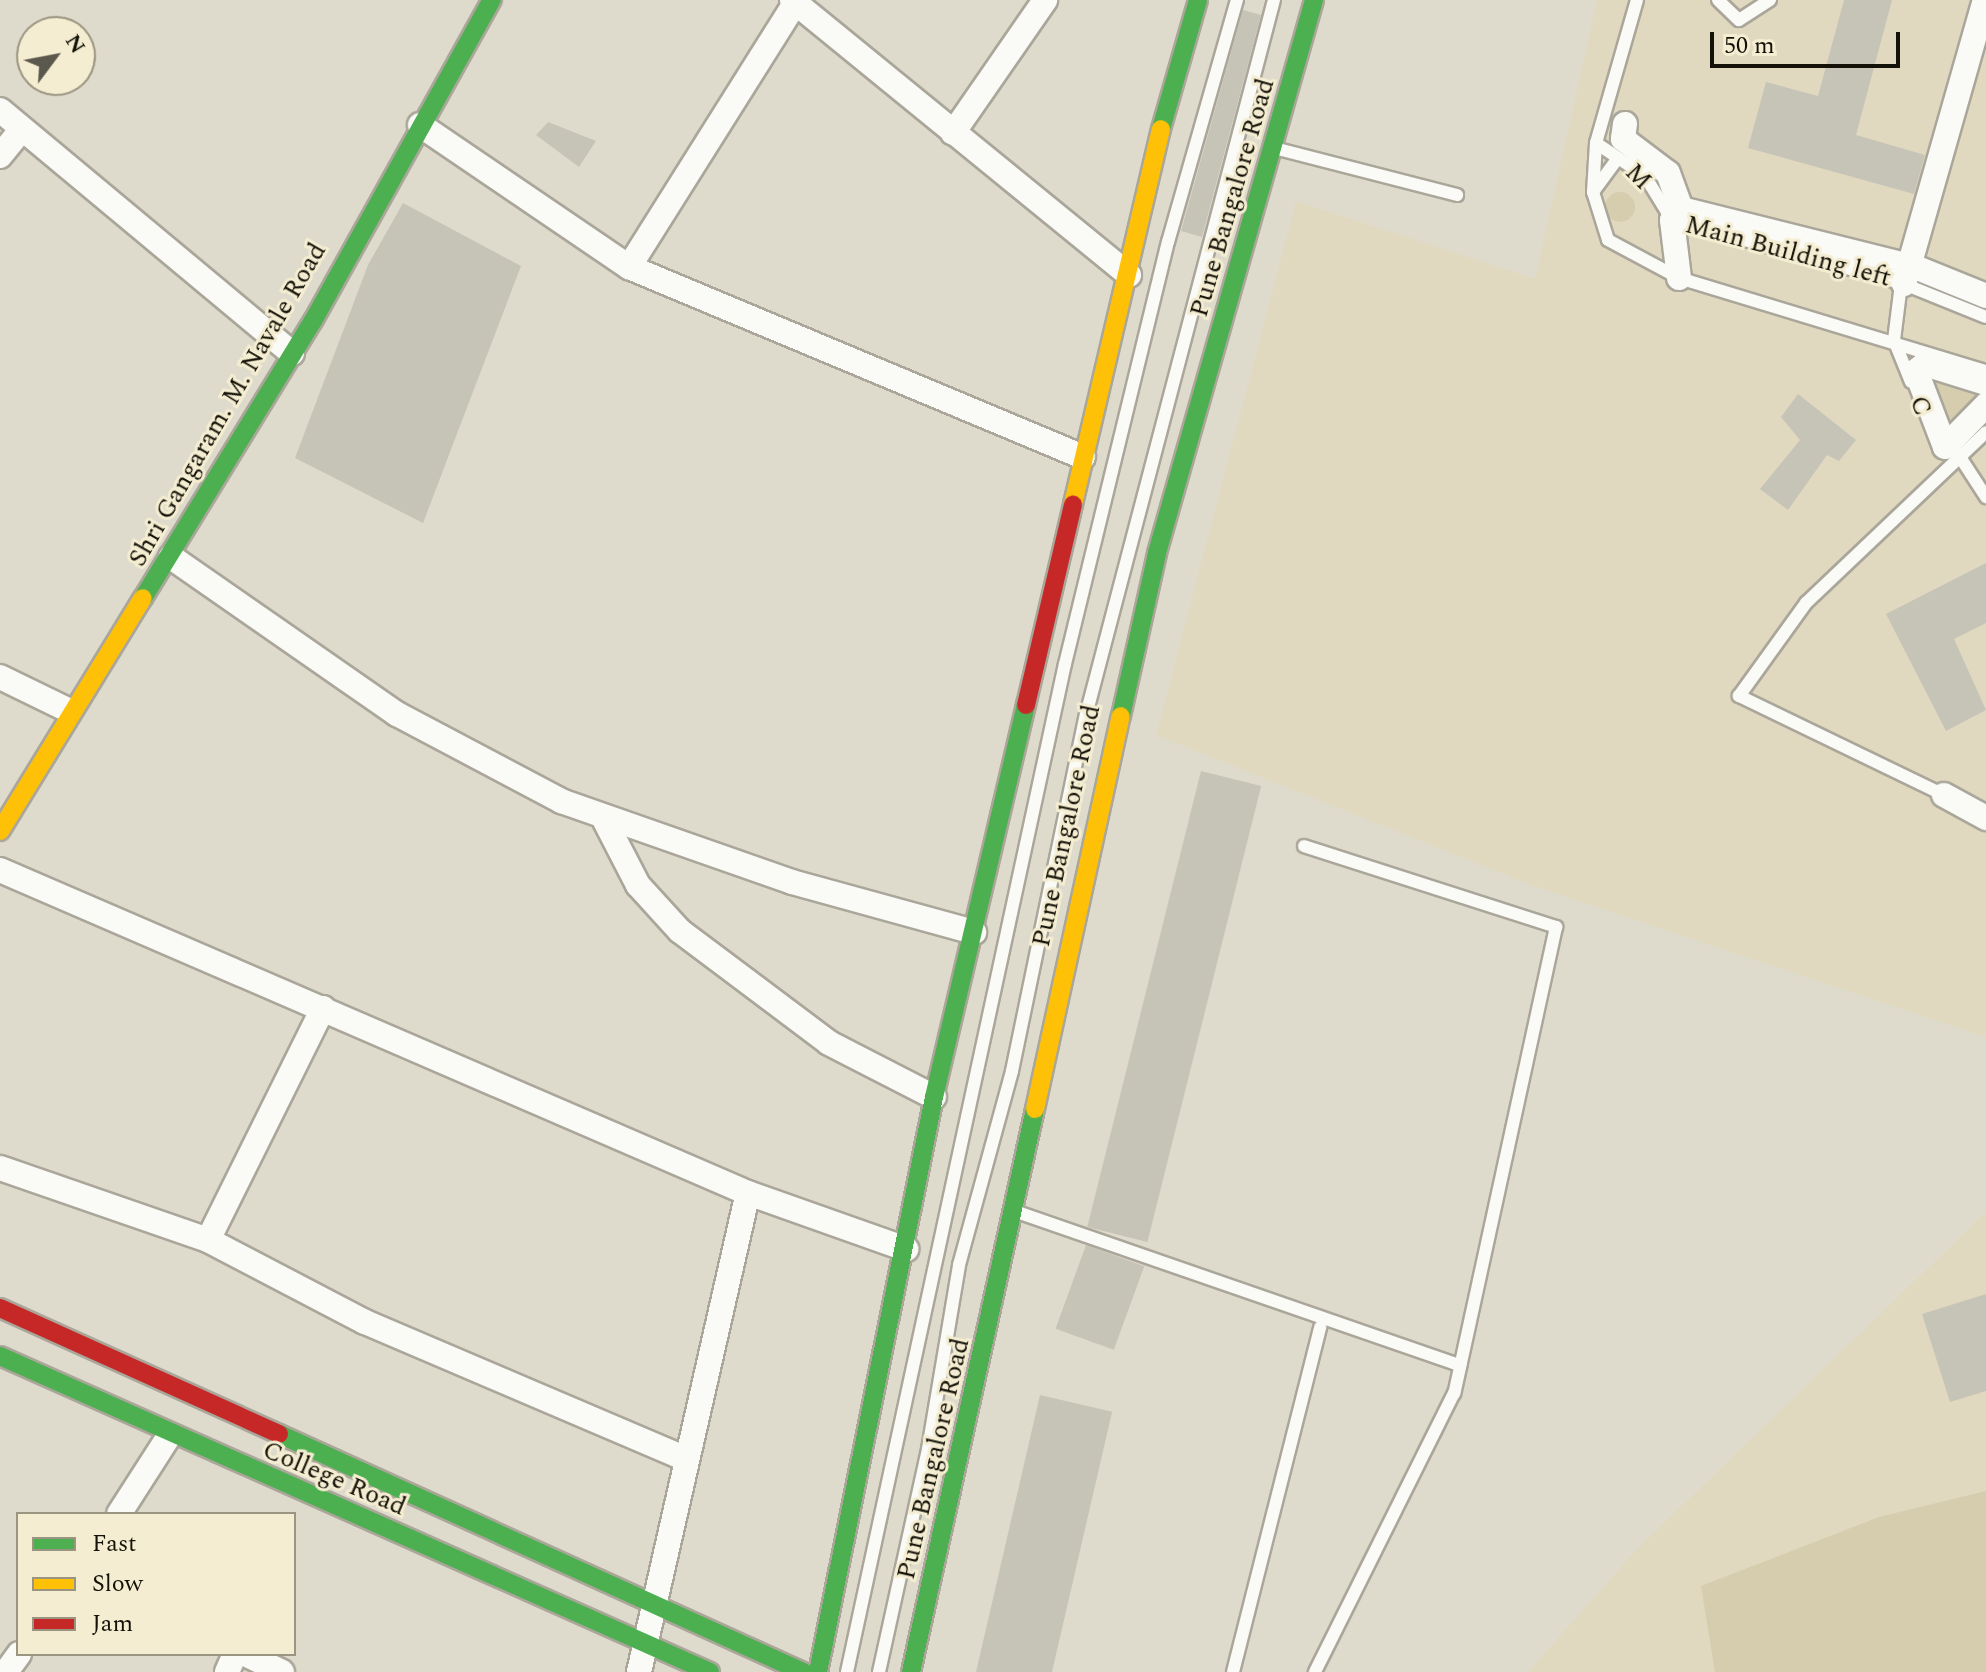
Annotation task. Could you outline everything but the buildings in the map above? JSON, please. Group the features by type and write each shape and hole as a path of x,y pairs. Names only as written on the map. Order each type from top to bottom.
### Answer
{"main road":[{"name":"Shri Gangaram. M. Navale Road","path":"0,831 68,710 171,557 292,353 492,0"},
{"path":"818,1672 906,1249 934,1097 1083,457 1198,0"},
{"name":"Pune Bangalore Road","path":"911,1672 1015,1211 1157,553 1275,148 1314,0"},
{"path":"0,1308 658,1602 803,1672"},
{"name":"College Road","path":"3,1362 710,1672"}],"street":[{"path":"953,133 1045,0"},
{"path":"1906,275 1985,0"},
{"path":"629,267 795,1 1129,275"},
{"path":"0,110 292,353"},
{"path":"1625,124 1623,139 1668,173 1676,215 1679,278"},
{"path":"420,125 629,267 1083,457"},
{"path":"0,156 21,130"},
{"path":"1676,215 1986,296"},
{"path":"1986,383 1925,364 1916,371 1945,447 1986,405"},
{"path":"171,557 397,714 605,821 974,932"},
{"path":"0,677 68,710"},
{"path":"1944,795 1986,818"},
{"path":"605,821 638,885 680,931 829,1043 934,1097"},
{"path":"0,870 748,1193 906,1249"},
{"path":"208,1240 323,1008"},
{"path":"0,1168 208,1240 365,1322 686,1459"},
{"path":"639,1672 650,1646 686,1459 748,1193"},
{"path":"120,1512 169,1436"},
{"path":"249,1656 282,1672"}],"lane":[{"path":"847,1672 1068,651 1164,256 1237,0"},
{"path":"879,1672 928,1449 959,1265 1012,1071 1086,715 1274,0"},
{"path":"1637,0 1596,143 1593,192 1608,240 1679,278 1894,340 1986,371"},
{"path":"1718,0 1739,20 1770,0"},
{"name":"M","path":"1596,143 1645,176 1676,215"},
{"path":"1275,148 1457,195"},
{"path":"1593,192 1618,158"},
{"path":"1894,340 1906,275 1986,317"},
{"name":"C","path":"1894,340 1945,471"},
{"path":"1944,795 1739,696 1806,603 1986,432"},
{"path":"1960,457 1986,497"},
{"path":"1304,846 1556,927 1454,1393 1315,1672"},
{"path":"1015,1211 1460,1365"},
{"path":"1233,1672 1320,1327"}],"shaded area":[{"path":"1597,0 1986,0 1986,1037 1531,885 1156,735 1296,201 1535,279"},
{"path":"1620,192 1626,193 1634,201 1634,213 1626,221 1620,222 1614,221 1606,213 1605,207 1606,201 1614,193"},
{"path":"1912,360 1986,379 1986,414 1953,452"},
{"path":"1986,1212 1986,1672 1528,1672 1637,1549"},
{"path":"1986,1491 1986,1672 1715,1672 1701,1586 1879,1517"}],"traffic: fast":[{"path":"143,598 313,321 492,0"},
{"path":"1161,129 1198,0"},
{"path":"1121,716 1157,553 1314,0"},
{"path":"818,1672 934,1097 1026,705"},
{"path":"911,1672 1035,1109"},
{"path":"0,1356 710,1672"},
{"path":"279,1434 803,1672"}],"traffic: slow":[{"path":"1073,504 1161,129"},
{"path":"0,831 143,598"},
{"path":"1035,1109 1121,716"}],"traffic: jam":[{"path":"1026,705 1073,504"},
{"path":"0,1308 279,1434"}]}
